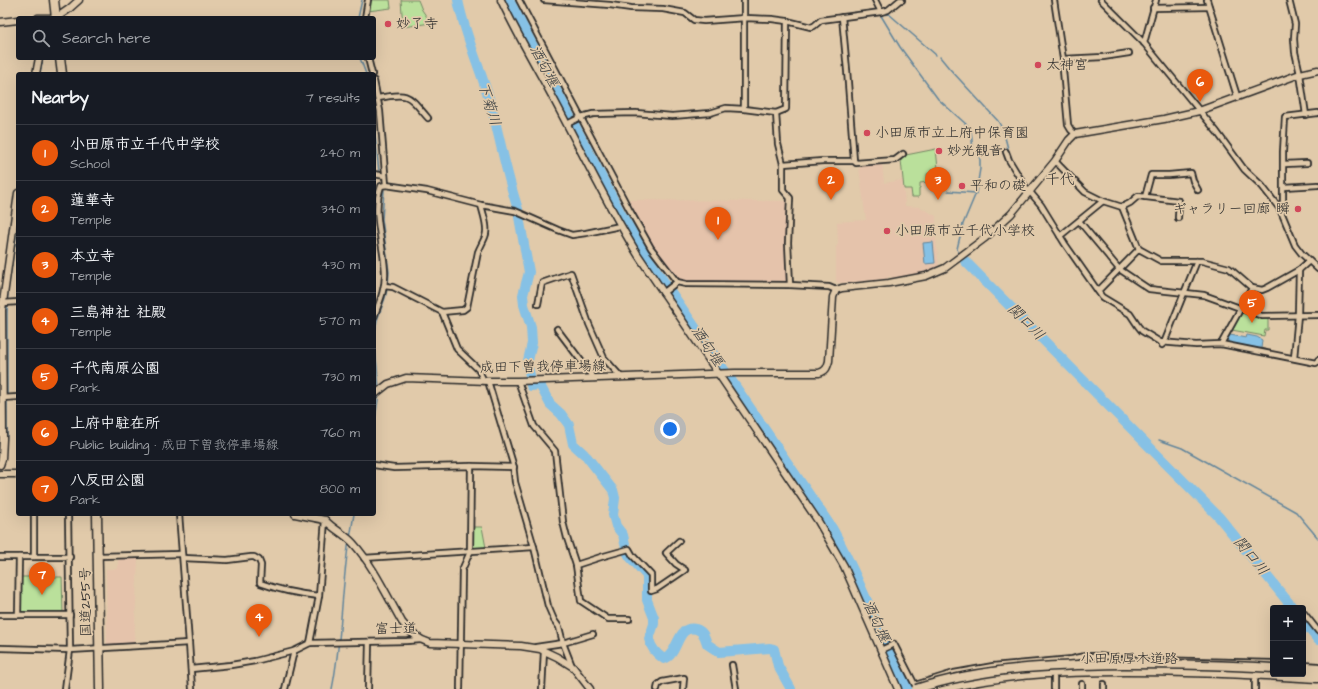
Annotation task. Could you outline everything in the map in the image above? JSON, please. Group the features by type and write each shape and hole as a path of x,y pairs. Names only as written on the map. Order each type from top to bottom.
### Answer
{"highway":[{"path":"54,0 56,16"},
{"path":"60,60 62,72"},
{"name":"国道255号","path":"97,516 100,689"},
{"name":"小田原厚木道路","path":"916,688 990,672 1080,664 1173,664 1270,668"},
{"path":"1306,670 1318,671"},
{"name":"小田原厚木道路","path":"942,689 991,679 1079,671 1173,671 1318,678"}],"street":[{"path":"59,16 78,0"},
{"path":"365,16 368,0"},
{"path":"500,0 620,226 638,256 818,521 844,566 898,689"},
{"path":"519,0 629,210 651,248 675,284"},
{"path":"544,0 631,8 663,9 685,13 694,20 704,21 745,18 787,21 811,27 821,20 888,10 902,0"},
{"path":"744,0 744,109"},
{"path":"875,0 879,12"},
{"path":"1054,0 1063,59 1068,126 1075,134"},
{"path":"1101,0 1144,43 1217,132 1244,169 1262,186 1280,209 1295,245 1318,269"},
{"path":"1144,43 1156,0"},
{"path":"1207,0 1237,96"},
{"path":"1289,0 1295,24 1295,52 1306,115"},
{"path":"1153,8 1209,7"},
{"path":"842,17 854,161"},
{"path":"0,22 16,20"},
{"path":"567,124 581,117 593,114 636,113 672,116 710,113 726,108 776,113 786,109 787,21"},
{"path":"1063,59 1103,57 1129,53"},
{"path":"36,72 39,60"},
{"path":"368,60 372,72"},
{"path":"663,293 675,284 790,285 829,287 836,290 889,283 926,276 945,268 961,257 985,238 1011,214 1055,161 1069,140 1075,134 1164,120 1199,111 1300,74 1318,70"},
{"path":"376,90 380,110 386,184"},
{"path":"378,98 399,95 406,96 413,101 428,118"},
{"path":"776,113 778,144 783,164 783,190 790,198 788,243 790,285"},
{"path":"1280,209 1283,202 1284,187 1285,117 1318,113"},
{"path":"1006,152 1009,160 1030,192 1041,205 1060,236 1102,297 1130,314 1142,331 1162,344 1221,344 1316,363 1318,360"},
{"path":"783,164 823,161 854,161 856,163 895,160 903,154"},
{"path":"1055,161 1085,192 1103,201 1122,207 1130,203 1138,196 1179,201 1178,218"},
{"path":"1284,164 1307,163"},
{"path":"1145,197 1151,174 1169,175 1191,173 1198,190"},
{"path":"376,174 385,176"},
{"path":"376,312 387,286 378,220 377,192 381,186 386,184 427,191 515,211 558,230 572,234 586,233 620,226"},
{"path":"1284,187 1318,185"},
{"path":"1060,236 1103,201"},
{"path":"387,286 393,286 442,312 463,310 467,307 478,252 485,237 486,231 481,204"},
{"path":"1122,207 1139,249 1161,260 1202,260 1229,268 1252,288 1262,290 1267,288 1299,270 1309,261"},
{"path":"0,465 2,459 5,398 5,303 16,215"},
{"path":"1079,221 1119,269 1149,289 1204,295 1262,316 1318,315"},
{"path":"1098,291 1139,249"},
{"path":"1162,344 1197,261"},
{"path":"1294,358 1298,315 1299,270"},
{"path":"538,304 542,283 571,273 589,324 604,358 621,377"},
{"path":"1221,344 1252,288"},
{"name":"成田下曽我停車場線","path":"376,393 388,384 406,378 518,381 717,373 819,374 827,368 829,361 833,297 836,290"},
{"path":"5,303 16,302"},
{"path":"442,312 457,349 478,369 486,381 504,431 514,467 515,482 534,547 548,606 559,627 563,643 573,667"},
{"path":"557,329 594,378"},
{"path":"518,381 534,426 555,451 563,522 576,566 581,601 608,619 629,619"},
{"path":"5,398 16,397"},
{"path":"376,465 394,468 471,466 514,467"},
{"path":"460,689 462,644 462,570 470,552 471,466"},
{"path":"0,474 16,474"},
{"path":"34,516 34,557"},
{"path":"65,689 70,650 70,557 68,516"},
{"path":"179,516 192,689"},
{"path":"316,516 326,517"},
{"path":"326,517 330,525 350,539 364,558 402,622 410,632 421,640"},
{"path":"191,669 231,665 263,659 294,651 310,642 319,596 326,517"},
{"path":"576,566 629,549 633,556 651,575 651,592 685,570 676,564 666,553 679,541"},
{"path":"364,558 534,547"},
{"path":"98,556 183,556 227,560 254,557 259,560 261,565 260,583 299,594 319,596"},
{"path":"0,557 70,557"},
{"path":"18,615 19,557"},
{"path":"0,615 70,615"},
{"path":"1306,616 1318,631"},
{"path":"534,648 563,643 593,634"},
{"name":"富士道","path":"310,642 421,640 430,643 534,648 557,657 573,667 590,689"},
{"path":"368,689 369,642"},
{"path":"0,648 70,650 189,643"},
{"path":"881,650 894,644 916,688 954,673 993,666 1072,659 1077,657 1270,663"},
{"path":"285,689 294,651"},
{"path":"542,689 544,651"},
{"path":"1306,665 1318,666"},
{"path":"732,666 736,689"},
{"path":"657,689 658,685 662,682 684,678 683,689"},
{"path":"1054,678 1054,689"},
{"path":"1255,680 1255,689"}],"shaded area":[{"name":"小田原市立千代小学校","path":"882,163 884,183 903,180 905,206 920,207 936,216 936,240 939,266 922,273 892,278 890,276 886,279 838,283 836,281 836,247 838,244 837,222 866,220 859,168 862,165"},
{"path":"629,200 787,201 787,283 685,283 680,280 659,256 631,209 628,202"},
{"path":"118,558 138,558 134,645 107,646 106,569 118,569"}],"green space":[{"path":"369,0 390,0 391,8 368,11"},
{"path":"401,0 418,0 422,10 431,23 403,27"},
{"path":"936,149 938,169 931,170 931,172 927,174 928,182 920,183 919,197 912,197 911,189 904,189 901,160 906,155"},
{"path":"1243,312 1258,318 1268,319 1268,330 1265,330 1264,336 1232,330"},
{"path":"472,527 482,527 486,548 473,549"},
{"path":"21,577 62,577 63,613 21,614"}],"water":[{"path":"933,242 935,263 925,264 923,243"},
{"path":"1230,335 1246,338 1247,335 1257,337 1262,340 1261,349 1230,344 1227,339"}],"waterway":[{"path":"358,16 362,0"},
{"name":"下菊川","path":"458,0 490,102 518,209"},
{"name":"酒匂堰","path":"509,0 620,212 643,251 832,528 908,689"},
{"name":"関口川","path":"872,0 878,11"},
{"name":"関口川","path":"880,14 900,47 938,99 967,125 971,131 973,150 979,155 980,169 976,193 963,224 957,249 959,254"},
{"path":"880,15 889,14 936,55"},
{"path":"940,57 998,121 1003,130 1010,156"},
{"path":"40,72 43,60"},
{"path":"361,60 365,72"},
{"path":"376,145 379,171"},
{"path":"376,326 385,298 389,272 382,219 384,190"},
{"path":"948,191 976,193"},
{"name":"下菊川","path":"519,217 529,272 523,295 524,305 531,327 532,343 527,365 530,375"},
{"path":"6,442 8,289 16,238"},
{"name":"関口川","path":"961,257 965,261"},
{"name":"関口川","path":"965,261 1219,517 1291,605"},
{"path":"376,357 379,388"},
{"name":"下菊川","path":"531,386 540,385 550,404 561,414 569,425 573,444 584,454"},
{"path":"376,413 379,393"},
{"path":"1159,440 1182,448 1296,512 1318,538"},
{"name":"下菊川","path":"587,457 613,490 615,498 613,515 616,526 623,535 626,548"},
{"path":"350,538 354,516"},
{"path":"332,689 338,653 344,578 349,541"},
{"name":"下菊川","path":"627,552 647,576 647,600 654,618 654,624 649,639 654,650 659,655 664,659 669,656 673,652 681,635 689,629 696,629 700,631 707,644 719,652 770,648 774,649 778,666 791,689"},
{"name":"関口川","path":"1306,625 1318,640"}],"place":[{"name":"妙了寺","path":"388,24"},
{"name":"太神宮","path":"1038,65"},
{"name":"上府中駐在所","path":"1200,102"},
{"name":"小田原市立上府中保育園","path":"867,133"},
{"name":"妙光観音","path":"939,151"},
{"name":"平和の礎","path":"962,186"},
{"name":"蓮華寺","path":"831,200"},
{"name":"本立寺","path":"938,200"},
{"name":"ギャラリー回廊 瞬","path":"1298,209"},
{"name":"小田原市立千代小学校","path":"887,231"},
{"name":"小田原市立千代中学校","path":"718,240"},
{"name":"千代南原公園","path":"1252,323"},
{"name":"八反田公園","path":"42,595"},
{"name":"三島神社 社殿","path":"259,637"}],"district":[{"name":"千代","path":"1060,179"}]}
